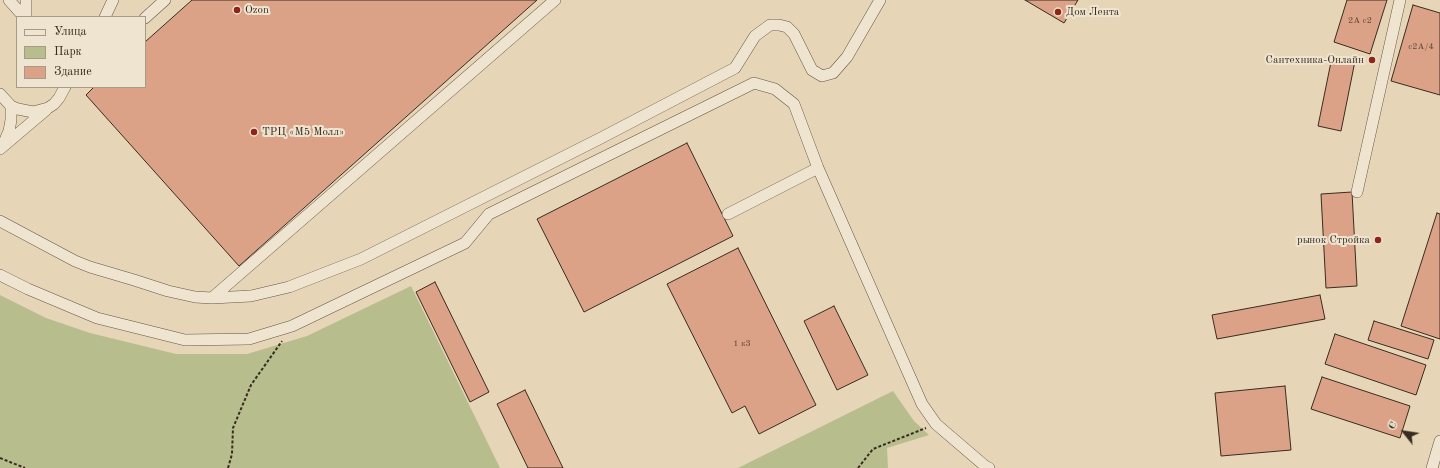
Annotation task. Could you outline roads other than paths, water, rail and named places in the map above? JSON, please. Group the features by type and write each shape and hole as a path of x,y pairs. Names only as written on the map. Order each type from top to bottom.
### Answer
{"street":[{"path":"9,0 24,16"},
{"path":"25,16 26,0"},
{"path":"105,16 113,0"},
{"path":"146,17 165,0"},
{"path":"212,298 555,0"},
{"path":"0,221 74,261 168,291 195,297 212,298 251,296 289,287 360,259 600,139 735,68 755,36 770,25 787,27 794,34 812,70 822,76 833,72 847,57 880,0"},
{"path":"1357,192 1400,0"},
{"path":"0,275 28,289 97,318 185,340 249,339 292,326 465,243 489,214 754,83 775,89 794,104 818,168 922,404 936,424 989,468"},
{"path":"1,148 59,98 65,89"},
{"path":"0,94 11,106 25,112 33,112 48,108"},
{"path":"1,148 9,131 11,106"},
{"path":"728,214 818,168"},
{"path":"1432,468 1440,441"}],"place":[{"name":"Ozon","path":"237,10"},
{"name":"Дом Лента","path":"1058,12"},
{"name":"Сантехника-Онлайн","path":"1372,60"},
{"name":"ТРЦ «М5 Молл»","path":"254,132"},
{"name":"рынок Стройка","path":"1378,240"}]}
